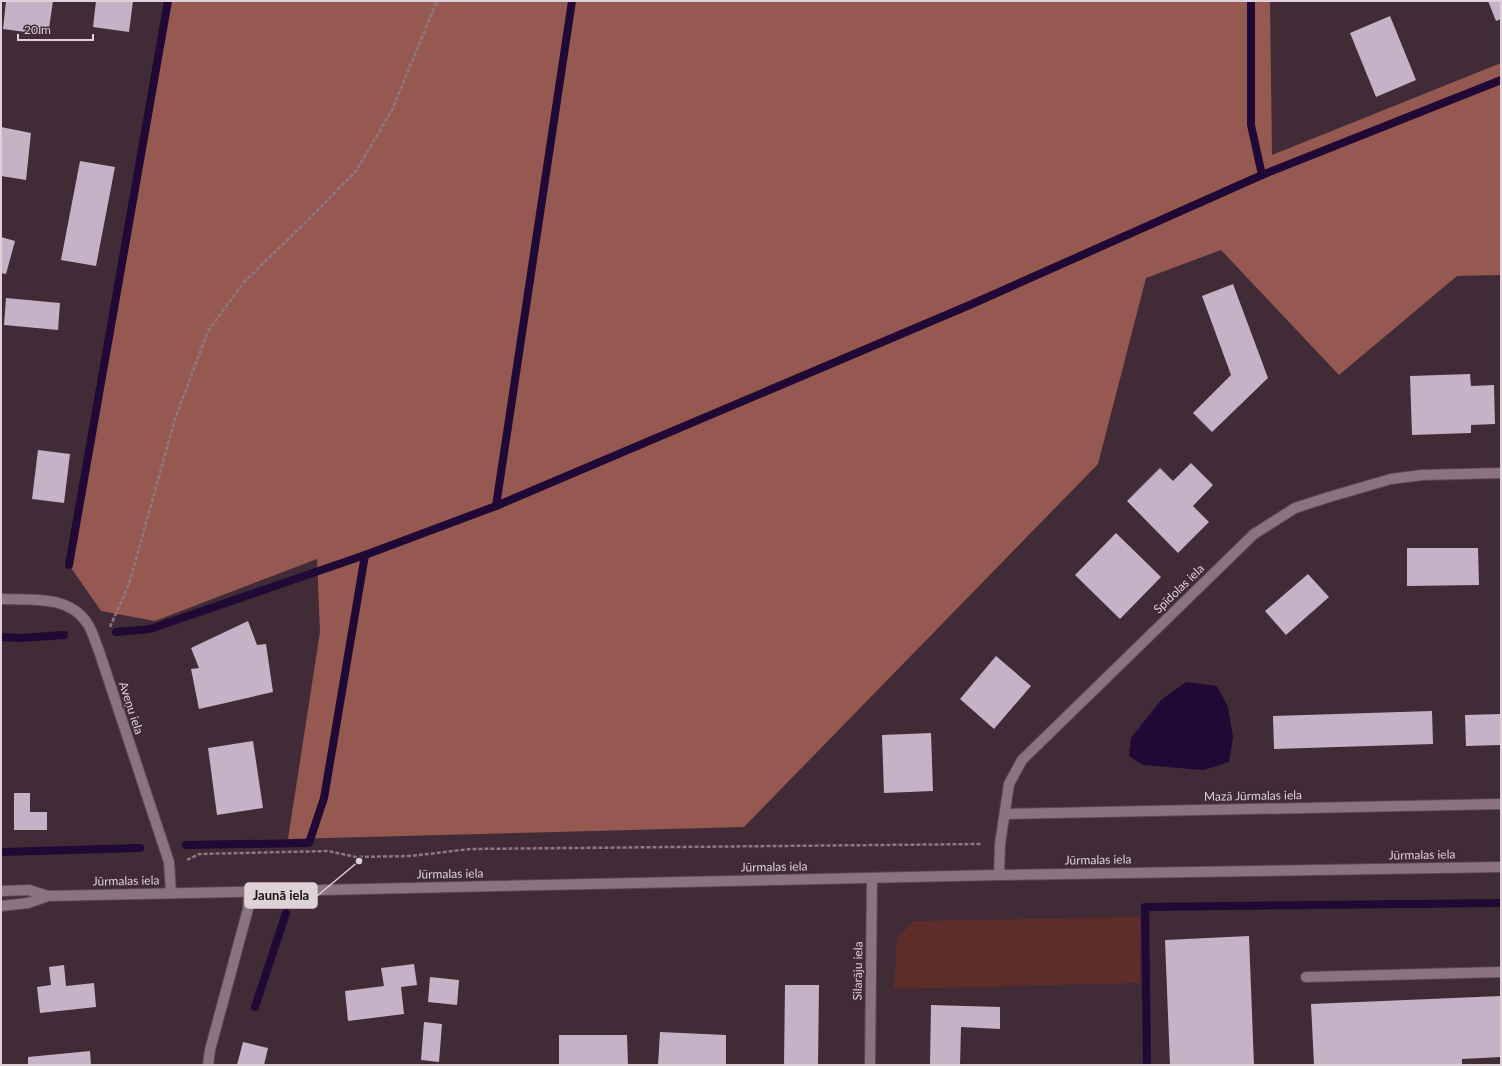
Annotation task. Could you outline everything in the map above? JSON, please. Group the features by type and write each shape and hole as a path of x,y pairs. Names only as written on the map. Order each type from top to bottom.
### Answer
{"street":[{"name":"Spīdolas iela","path":"999,875 1000,844 1009,784 1022,760 1254,534 1295,508 1391,479 1422,475 1501,473"},
{"name":"Aveņu iela","path":"1,599 51,600 72,608 87,622 99,651 169,862 172,893"},
{"name":"Mazā Jūrmalas iela","path":"1005,814 1501,804"},
{"name":"Jūrmalas iela","path":"1,906 28,903 48,896 999,875 1501,867"},
{"name":"Silarāju iela","path":"870,1065 872,878"},
{"name":"Jūrmalas iela","path":"1,891 29,890 48,896"},
{"path":"208,1065 210,1050 248,909 249,891"},
{"path":"1306,977 1501,972"}],"path":[{"path":"99,651 129,584 175,419 208,331 244,282 356,171 392,110 437,1"},
{"path":"169,862 186,861 199,854 328,851 356,857 364,857 411,856 470,850 1000,844"}],"shaded area":[{"path":"168,1 1270,1 1272,155 1501,63 1501,275 1457,276 1339,375 1221,250 1146,278 1098,464 744,827 288,839 320,632 317,559 155,621 101,611 69,565"},
{"path":"1186,682 1217,686 1228,707 1233,737 1229,762 1204,770 1143,765 1129,756 1131,738 1161,700"},
{"path":"1140,917 1140,983 894,989 897,939 913,921"}],"building":[{"path":"6,1 53,1 48,35 3,29"},
{"path":"96,1 133,1 129,32 93,27"},
{"path":"1488,1 1501,1 1501,19 1496,21"},
{"path":"1390,16 1416,80 1376,97 1350,33"},
{"path":"1,127 31,133 26,180 1,176"},
{"path":"80,161 115,167 96,266 61,260"},
{"path":"1,237 15,241 6,274 1,273"},
{"path":"1233,284 1268,378 1212,432 1193,413 1231,375 1202,296"},
{"path":"6,298 60,303 58,330 4,325"},
{"path":"1470,374 1471,386 1494,385 1495,424 1471,425 1471,433 1412,435 1410,376"},
{"path":"38,450 70,454 64,503 32,499"},
{"path":"1191,463 1213,485 1193,506 1209,522 1178,553 1127,501 1160,468 1173,481"},
{"path":"1116,533 1161,577 1120,619 1075,575"},
{"path":"1407,548 1478,548 1479,585 1407,586"},
{"path":"1308,574 1329,597 1286,635 1265,611"},
{"path":"248,621 257,645 266,644 273,692 199,709 191,669 199,668 191,648"},
{"path":"996,656 1031,686 994,729 960,699"},
{"path":"1432,711 1433,744 1274,749 1273,716"},
{"path":"1501,714 1501,745 1466,746 1465,715"},
{"path":"931,733 933,791 884,793 882,735"},
{"path":"253,741 263,808 217,815 208,748"},
{"path":"14,793 30,793 30,812 47,812 47,830 14,830"},
{"path":"1249,936 1254,1065 1170,1065 1165,940"},
{"path":"414,964 417,985 401,987 404,1014 348,1021 345,991 384,986 381,968"},
{"path":"64,965 66,986 94,983 96,1007 40,1013 37,987 51,985 49,967"},
{"path":"430,977 459,980 457,1005 428,1002"},
{"path":"785,985 819,985 818,1065 784,1065"},
{"path":"1501,996 1501,1057 1462,1059 1462,1065 1314,1065 1311,1004"},
{"path":"931,1005 1000,1007 1000,1029 961,1027 960,1065 930,1065"},
{"path":"424,1022 442,1024 439,1062 421,1060"},
{"path":"660,1032 726,1035 726,1065 658,1065"},
{"path":"559,1035 627,1035 628,1065 559,1065"},
{"path":"243,1042 268,1048 264,1065 237,1065"},
{"path":"90,1051 91,1065 28,1065 28,1057"}],"waterway":[{"path":"69,565 168,1"},
{"path":"496,506 572,1"},
{"path":"1251,1 1251,125 1262,175"},
{"path":"116,632 150,629 365,555 496,506 972,304 1262,175 1501,80"},
{"path":"186,845 309,843 324,798 365,555"},
{"path":"1,637 19,638 64,635"},
{"path":"1,852 140,848"},
{"path":"1147,1065 1145,907 1501,903"},
{"path":"255,1007 286,913"}],"place":[{"name":"Jaunā iela","path":"359,861"}]}
